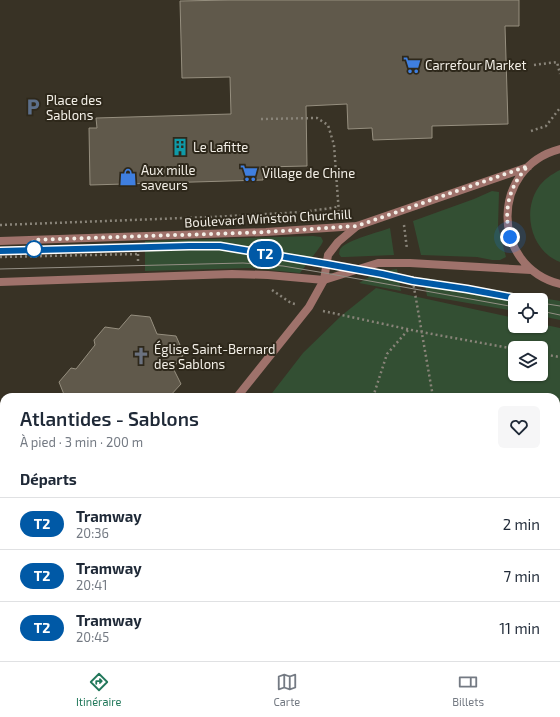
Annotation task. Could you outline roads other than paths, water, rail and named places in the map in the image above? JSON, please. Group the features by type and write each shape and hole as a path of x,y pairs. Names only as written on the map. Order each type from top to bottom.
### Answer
{"street":[{"path":"560,149 544,155 528,166 520,176 511,193 507,218 510,237 514,248 521,259 531,270 544,279 560,284"},
{"name":"Boulevard Winston Churchill","path":"0,241 228,234 357,226 528,166"},
{"path":"240,393 310,307 324,280 328,255 338,242 357,226"},
{"path":"0,282 232,274 268,275 324,280 378,264 410,262 531,270"}],"tram line":[{"path":"0,251 189,245 220,246 508,297"},
{"name":"T2","path":"0,251 34,249 220,246 508,297"},
{"path":"0,269 243,263 283,266 508,306"},
{"path":"548,304 560,306"},
{"path":"548,312 560,315"}],"place":[{"name":"Carrefour Market","path":"412,65"},
{"name":"Place des Sablons","path":"33,107"},
{"name":"Le Lafitte","path":"180,147"},
{"name":"Village de Chine","path":"249,173"},
{"name":"Aux mille saveurs","path":"128,177"},
{"name":"Église Saint-Bernard des Sablons","path":"141,356"}]}
